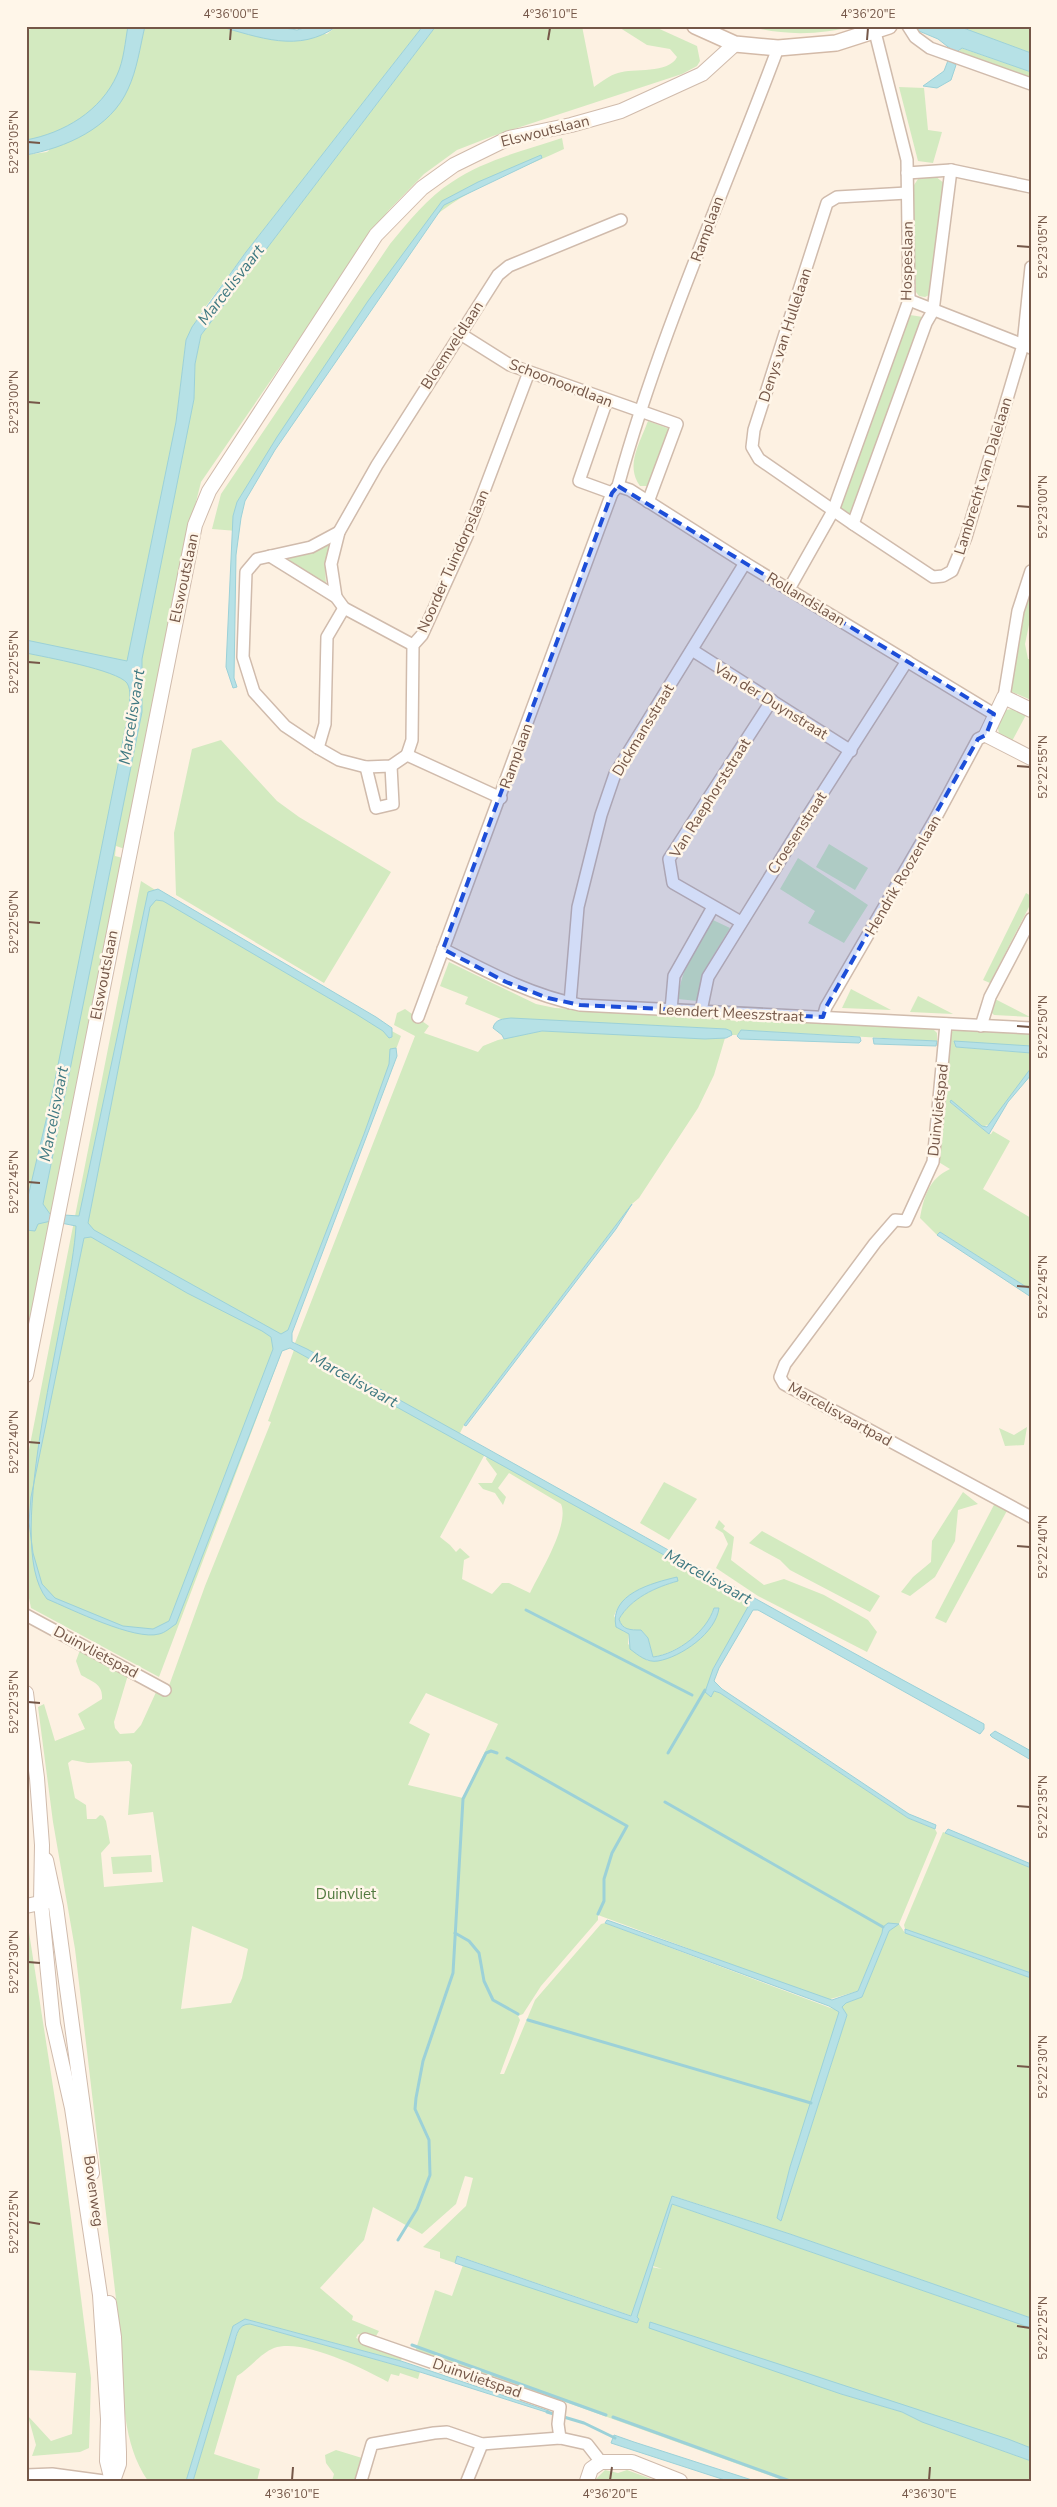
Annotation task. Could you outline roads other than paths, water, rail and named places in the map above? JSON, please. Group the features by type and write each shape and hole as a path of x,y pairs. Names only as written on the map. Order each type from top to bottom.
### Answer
{"main road":[{"path":"695,26 735,44 778,48 826,45 889,26"}],"street":[{"path":"909,27 915,36 930,48 1031,84"},
{"name":"Hospeslaan","path":"789,589 832,510 909,300 907,160 874,32"},
{"name":"Elswoutslaan","path":"26,1374 195,525 209,491 376,235 422,188 454,165 509,138 621,111 694,78 710,68 735,44"},
{"name":"Ramplaan","path":"418,1018 615,489 640,411 733,160 778,48"},
{"name":"Hospeslaan","path":"853,524 926,323 933,311 951,170"},
{"path":"907,172 951,170 1031,187"},
{"name":"Denys van Hullelaan","path":"832,510 759,459 752,447 754,430 826,203 837,197 907,193"},
{"name":"Bloemveldlaan","path":"336,597 331,564 339,532 377,465 459,333 498,275 509,266 621,220"},
{"name":"Lambrecht van Dalelaan","path":"853,524 934,577 943,576 952,571 966,537 1027,347 1031,267"},
{"path":"909,300 1027,347"},
{"name":"Schoonoordlaan","path":"459,333 510,365 640,411"},
{"name":"Noorder Tuindorpslaan","path":"407,755 412,740 413,645 422,635 467,536 529,372"},
{"path":"607,400 579,481 615,489"},
{"path":"640,411 677,424 648,502"},
{"name":"Rollandslaan","path":"615,489 630,490 745,563 994,714"},
{"path":"832,510 853,524"},
{"path":"339,532 311,547 257,559 246,572 242,657 254,692 285,726 339,760 366,767 391,766 407,755 500,798"},
{"path":"270,556 336,597 344,608 413,645"},
{"name":"Dickmansstraat","path":"570,1003 578,907 601,815 615,774 745,563"},
{"path":"1031,571 1018,611 1004,697 994,714 986,735 1031,758"},
{"path":"318,748 326,724 327,637 344,608"},
{"name":"Van der Duynstraat","path":"692,650 851,751"},
{"name":"Croesenstraat","path":"701,1011 708,977 907,661"},
{"path":"1004,697 1031,710"},
{"name":"Van Raephorststraat","path":"741,922 673,882 670,859 772,700"},
{"name":"Hendrik Roozenlaan","path":"823,1017 826,1007 929,829 978,739 986,735"},
{"path":"366,767 376,808 393,804 391,766"},
{"path":"671,1010 674,976 713,907"},
{"path":"981,1026 990,997 1031,919"},
{"name":"Leendert Meeszstraat","path":"443,949 506,982 548,998 570,1003 671,1010 1031,1028"},
{"name":"Duinvlietspad","path":"906,1221 933,1162 946,1024"},
{"name":"Marcelisvaartpad","path":"906,1221 895,1220 875,1243 785,1364 780,1377 784,1384 1031,1517"},
{"name":"Duinvlietspad","path":"26,1615 165,1690"},
{"path":"26,1694 37,1778 48,1902 26,1906"},
{"name":"Bovenweg","path":"48,1902 114,2337 119,2464 112,2481"},
{"name":"Duinvlietspad","path":"365,2339 560,2407 560,2438"},
{"path":"361,2481 372,2444 434,2432 447,2432 482,2444 560,2438 587,2444 601,2462"},
{"path":"467,2481 482,2444"},
{"path":"587,2481 592,2469 601,2462 632,2462 680,2481"},
{"path":"26,2475 52,2474 104,2481"}],"water":[{"path":"128,26 145,26 134,74 120,103 99,125 85,134 56,147 26,155 26,140 54,132 80,118 91,110 110,88 123,57"},
{"path":"218,26 273,26 297,30 311,26 337,26 323,34 308,39 279,41"},
{"name":"Marcelisvaart","path":"423,26 436,26 201,335 195,364 194,399 142,659 142,712 43,1204 50,1214 79,1216 148,892 158,889 392,1028 392,1037 389,1038 383,1031 356,1014 163,901 156,900 150,907 88,1223 94,1230 281,1334 288,1330 364,1134 389,1064 390,1049 396,1048 397,1056 292,1333 292,1342 984,1724 984,1729 980,1734 758,1610 753,1610 719,1668 714,1681 722,1689 909,1814 936,1825 935,1829 908,1818 720,1693 714,1691 711,1697 705,1692 713,1669 749,1605 693,1571 290,1348 282,1351 176,1624 159,1634 135,1633 103,1623 47,1599 35,1570 33,1554 42,1584 55,1598 123,1626 153,1629 169,1621 273,1349 271,1337 262,1331 187,1293 91,1237 84,1238 34,1481 42,1421 72,1263 76,1226 51,1221 38,1224 35,1231 26,1230 26,1205 52,1095 129,710 130,696 127,683 121,678 96,669 26,653 26,640 127,661 176,422 186,340 192,327 246,252"},
{"path":"907,26 958,26 1031,53 1031,72 962,48 954,54 953,63 956,65 951,80 937,88 923,86 944,71 952,50 938,39"},
{"path":"541,155 542,158 444,205 275,450 245,501 236,555 234,678 237,687 233,688 226,667 233,516 237,502 277,437 368,301 442,201 478,182"},
{"path":"511,1018 726,1029 731,1031 732,1035 726,1038 705,1039 542,1031 504,1039 493,1028 494,1025 497,1021"},
{"path":"741,1030 860,1037 861,1041 859,1043 740,1039 737,1036"},
{"path":"873,1038 937,1041 936,1046 874,1044"},
{"path":"954,1041 1031,1046 1031,1053 956,1047"},
{"path":"1031,1068 1031,1075 1008,1102 989,1134 950,1102 951,1100 982,1126 987,1127"},
{"path":"632,1204 616,1229 466,1426 464,1425"},
{"path":"940,1232 1031,1290 1031,1297 937,1235"},
{"path":"677,1577 678,1581 653,1590 637,1599 619,1619 620,1623 627,1629 641,1630 648,1638 653,1657 672,1651 690,1640 705,1625 714,1608 719,1608 716,1617 704,1635 687,1649 667,1659 658,1661 646,1660 630,1649 629,1634 616,1627 616,1616 619,1606 634,1592"},
{"path":"995,1731 1031,1751 1031,1760 992,1737 990,1735"},
{"path":"948,1829 1031,1864 1031,1868 945,1833"},
{"path":"607,1920 832,2000 858,1991 883,1927 888,1923 899,1924 889,1931 862,1997 846,2003 842,2007 847,2015 781,2221 777,2218 790,2167 839,2012 829,2006 605,1923"},
{"path":"905,1929 1031,1973 1031,1978 905,1933"},
{"path":"672,2196 790,2234 1031,2318 1031,2328 672,2204 637,2317 639,2319 637,2323 455,2263 457,2256 631,2316"},
{"path":"245,2319 401,2361 549,2411 549,2413 420,2372 246,2324 237,2333 193,2481 186,2481 233,2326"},
{"path":"650,2322 1008,2439 1031,2448 1031,2461 922,2422 902,2412 841,2394 649,2328"},
{"path":"614,2435 755,2481 728,2481 611,2443"}],"waterway":[{"path":"526,1610 692,1695"},
{"path":"668,1753 705,1690"},
{"path":"398,2240 417,2209 430,2175 429,2140 415,2109 423,2061 453,1973 463,1799 486,1753 491,1751 497,1753"},
{"path":"507,1758 627,1826 612,1853 604,1879 604,1901 598,1914"},
{"path":"665,1802 883,1927"},
{"path":"455,1933 469,1941 479,1953 484,1981 493,2000 518,2014"},
{"path":"528,2020 811,2103"},
{"path":"412,2345 606,2415"},
{"path":"547,2412 584,2423 615,2438"},
{"path":"613,2417 790,2481"}],"park label":[{"name":"Duinvliet","path":"346,1894"}]}
